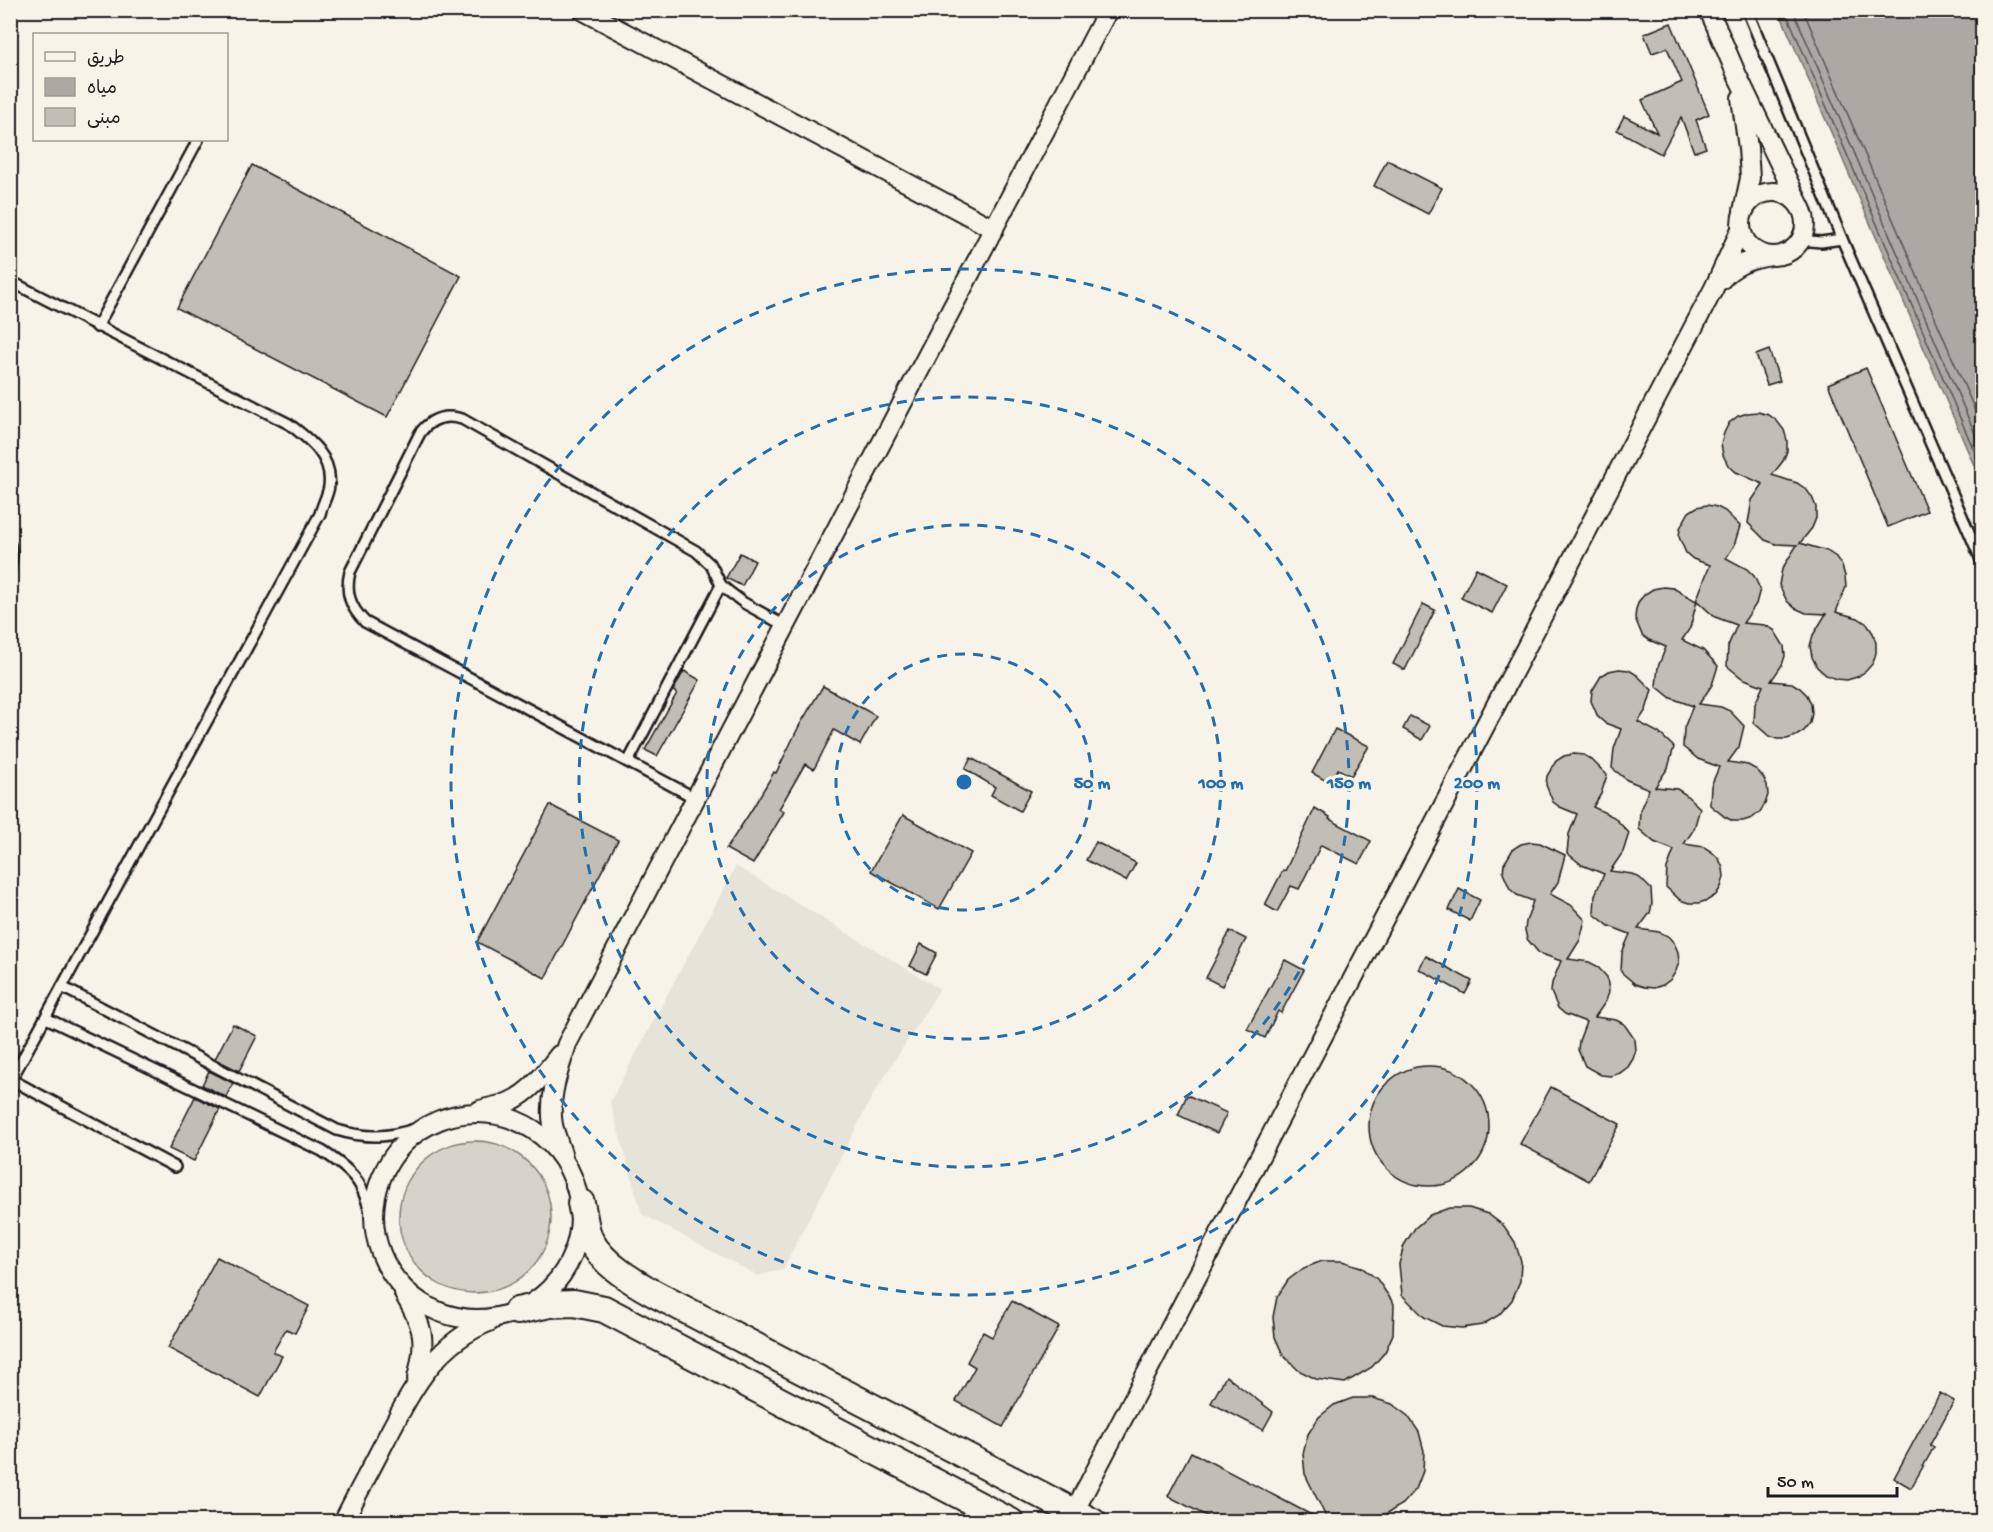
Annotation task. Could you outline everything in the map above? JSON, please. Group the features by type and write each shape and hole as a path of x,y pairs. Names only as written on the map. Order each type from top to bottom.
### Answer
{"street":[{"path":"582,10 994,229"},
{"path":"1108,10 567,1044 556,1077 552,1101 553,1125 563,1157 575,1179 590,1240 625,1276 655,1294 1084,1517 1714,288 1747,204 1755,197 1775,192 1785,194 1801,208"},
{"path":"1709,10 1736,73 1801,208 1805,224 1800,240 1788,252 1738,265 1714,288"},
{"path":"1736,73 1744,109 1750,178 1742,221 1745,239 1751,248 1771,256"},
{"path":"415,1386 423,1353 422,1330 415,1312 382,1256 374,1228 375,1196 386,1166 406,1140 432,1123 508,1102 526,1092 567,1044"},
{"path":"471,1112 497,1114 523,1123 545,1137 563,1157"},
{"path":"343,1521 415,1386 435,1360 455,1341 474,1328 512,1313 545,1294 567,1268 579,1237 581,1203"},
{"path":"397,1281 419,1301 447,1314 477,1319 549,1304 574,1303 604,1309 1011,1521"}],"lane":[{"path":"1747,10 1842,239 1983,562"},
{"path":"97,327 197,141"},
{"path":"1800,240 1821,242 1842,239"},
{"path":"10,281 289,424 315,444 327,465 329,486 320,514 11,1081 175,1167"},
{"path":"697,799 365,622 352,607 348,589 351,572 420,433 438,418 462,419 696,550 711,565 721,585 744,603 787,627"},
{"path":"10,545 12,554 10,571"},
{"path":"628,762 721,585"},
{"path":"62,987 337,1130 357,1136 378,1137 406,1133 432,1123"},
{"path":"46,1018 312,1146 340,1162 353,1174 367,1196 374,1228"}],"shaded area":[{"path":"736,866 940,989 874,1093 783,1269 758,1276 642,1214 610,1102"},
{"path":"475,1141 504,1147 529,1163 545,1188 551,1217 545,1246 529,1271 504,1287 475,1293 446,1287 421,1271 405,1246 399,1217 405,1188 421,1163 446,1147"}],"water":[{"path":"1779,11 1982,11 1982,484 1797,53"}],"building":[{"path":"1671,23 1709,114 1696,120 1706,148 1694,152 1681,117 1661,154 1617,130 1624,116 1657,133 1642,100 1682,82 1667,48 1652,53 1644,34"},
{"path":"1387,160 1442,188 1428,214 1374,186"},
{"path":"252,165 461,276 387,417 177,308"},
{"path":"1769,350 1780,381 1767,385 1756,355"},
{"path":"1866,368 1927,511 1888,527 1828,384"},
{"path":"1758,412 1769,415 1777,421 1784,430 1787,440 1787,451 1783,461 1772,475 1797,483 1806,489 1816,507 1816,518 1812,528 1800,543 1827,551 1836,557 1842,566 1846,587 1836,612 1858,618 1867,624 1873,633 1876,653 1873,663 1857,677 1847,680 1836,679 1826,675 1817,667 1810,646 1813,635 1826,614 1806,613 1795,608 1787,601 1779,585 1782,569 1797,545 1776,544 1765,540 1748,523 1752,500 1763,484 1736,472 1728,465 1721,444 1729,423 1738,416"},
{"path":"1707,505 1725,511 1740,526 1734,546 1726,558 1747,569 1754,576 1760,589 1756,604 1743,623 1765,625 1774,630 1784,646 1785,656 1782,665 1771,681 1792,683 1807,695 1811,704 1810,723 1804,731 1787,739 1769,736 1754,723 1755,704 1763,686 1742,678 1727,666 1728,646 1737,625 1715,617 1697,601 1690,628 1682,640 1703,650 1718,666 1712,685 1699,704 1721,707 1730,711 1744,726 1739,747 1728,762 1748,765 1757,770 1767,785 1768,795 1760,812 1743,821 1733,821 1710,805 1711,786 1719,767 1698,759 1683,747 1684,728 1693,706 1671,698 1656,686 1658,667 1666,647 1642,635 1635,618 1639,601 1653,589 1673,588 1696,601 1710,565 1693,559 1686,553 1679,537 1680,528 1689,512"},
{"path":"740,553 755,561 742,586 726,578"},
{"path":"1476,568 1507,584 1492,613 1461,598"},
{"path":"1423,604 1435,610 1405,670 1393,664"},
{"path":"1619,669 1629,670 1637,675 1652,690 1646,710 1638,722 1659,733 1674,747 1668,768 1655,787 1677,789 1700,808 1694,829 1684,844 1704,847 1719,859 1723,868 1724,877 1721,887 1716,895 1708,900 1689,903 1680,900 1666,887 1667,868 1674,850 1654,842 1639,829 1640,810 1649,789 1627,780 1612,768 1614,749 1621,729 1605,723 1598,717 1591,701 1592,691 1601,676"},
{"path":"684,671 700,680 657,756 645,750 677,693 673,691"},
{"path":"823,686 876,716 860,745 834,730 814,769 805,764 779,809 784,812 753,864 726,849 774,772 776,773 799,726"},
{"path":"1410,716 1430,726 1422,740 1403,729"},
{"path":"1335,729 1369,746 1351,776 1338,769 1330,783 1312,773"},
{"path":"1574,754 1584,755 1592,760 1607,775 1601,794 1593,807 1614,817 1629,833 1623,852 1610,871 1632,874 1640,878 1651,889 1650,913 1638,929 1659,932 1668,936 1678,952 1679,962 1676,971 1663,985 1654,988 1644,987 1635,984 1621,972 1622,953 1630,934 1609,926 1594,914 1595,895 1604,874 1582,865 1567,853 1569,834 1577,814 1553,802 1546,785 1547,776 1556,761"},
{"path":"971,758 1031,791 1020,811 991,795 995,787 965,769"},
{"path":"550,805 618,840 545,978 477,942"},
{"path":"1315,808 1330,817 1329,819 1371,841 1359,864 1321,845 1299,889 1291,886 1277,912 1265,905 1283,870 1285,871"},
{"path":"903,815 971,853 939,909 871,871"},
{"path":"1096,842 1136,863 1126,881 1086,860"},
{"path":"1531,842 1540,843 1565,855 1558,882 1550,894 1571,905 1585,920 1580,940 1568,959 1589,962 1597,966 1607,977 1609,992 1595,1017 1616,1020 1624,1024 1635,1040 1636,1050 1633,1059 1620,1073 1611,1076 1601,1075 1585,1066 1578,1050 1586,1022 1565,1014 1558,1008 1551,992 1552,983 1561,961 1539,953 1527,939 1526,922 1533,901 1517,895 1510,889 1503,873 1504,864 1513,849"},
{"path":"1459,889 1480,900 1470,921 1449,910"},
{"path":"1230,931 1246,939 1222,986 1206,978"},
{"path":"921,944 937,953 926,974 910,966"},
{"path":"1426,956 1472,981 1465,994 1419,969"},
{"path":"1285,960 1304,970 1281,1013 1278,1011 1265,1038 1247,1029"},
{"path":"233,1024 257,1036 239,1071 215,1059"},
{"path":"1429,1066 1452,1070 1472,1083 1485,1103 1489,1126 1485,1149 1472,1169 1452,1182 1429,1186 1406,1182 1386,1169 1373,1149 1369,1126 1373,1103 1386,1083 1406,1070"},
{"path":"209,1071 233,1083 226,1097 202,1085"},
{"path":"1551,1087 1620,1124 1589,1181 1520,1144"},
{"path":"1187,1095 1227,1113 1217,1133 1178,1115"},
{"path":"195,1097 220,1109 194,1161 169,1149"},
{"path":"1449,1208 1469,1208 1488,1214 1504,1226 1515,1242 1521,1261 1520,1281 1512,1300 1499,1315 1482,1325 1462,1328 1442,1326 1424,1317 1402,1295 1399,1264 1404,1245 1415,1228 1430,1215"},
{"path":"217,1257 309,1306 295,1333 286,1329 273,1352 282,1356 260,1397 168,1348"},
{"path":"1322,1261 1342,1261 1361,1267 1377,1279 1394,1304 1393,1334 1385,1352 1372,1367 1345,1383 1316,1379 1298,1370 1283,1355 1275,1337 1273,1317 1277,1297 1288,1280 1304,1268"},
{"path":"1012,1301 1059,1327 1003,1427 956,1401 975,1367 967,1362 983,1332 992,1337"},
{"path":"1226,1376 1273,1412 1263,1430 1211,1403"},
{"path":"1940,1393 1954,1401 1930,1445 1934,1447 1911,1488 1894,1478"},
{"path":"1353,1398 1373,1398 1392,1404 1408,1416 1419,1432 1424,1451 1423,1471 1416,1489 1403,1504 1386,1514 1349,1521 1328,1521 1305,1474 1303,1454 1308,1434 1319,1417 1334,1405"},
{"path":"1191,1452 1323,1521 1216,1521 1168,1496"}]}
